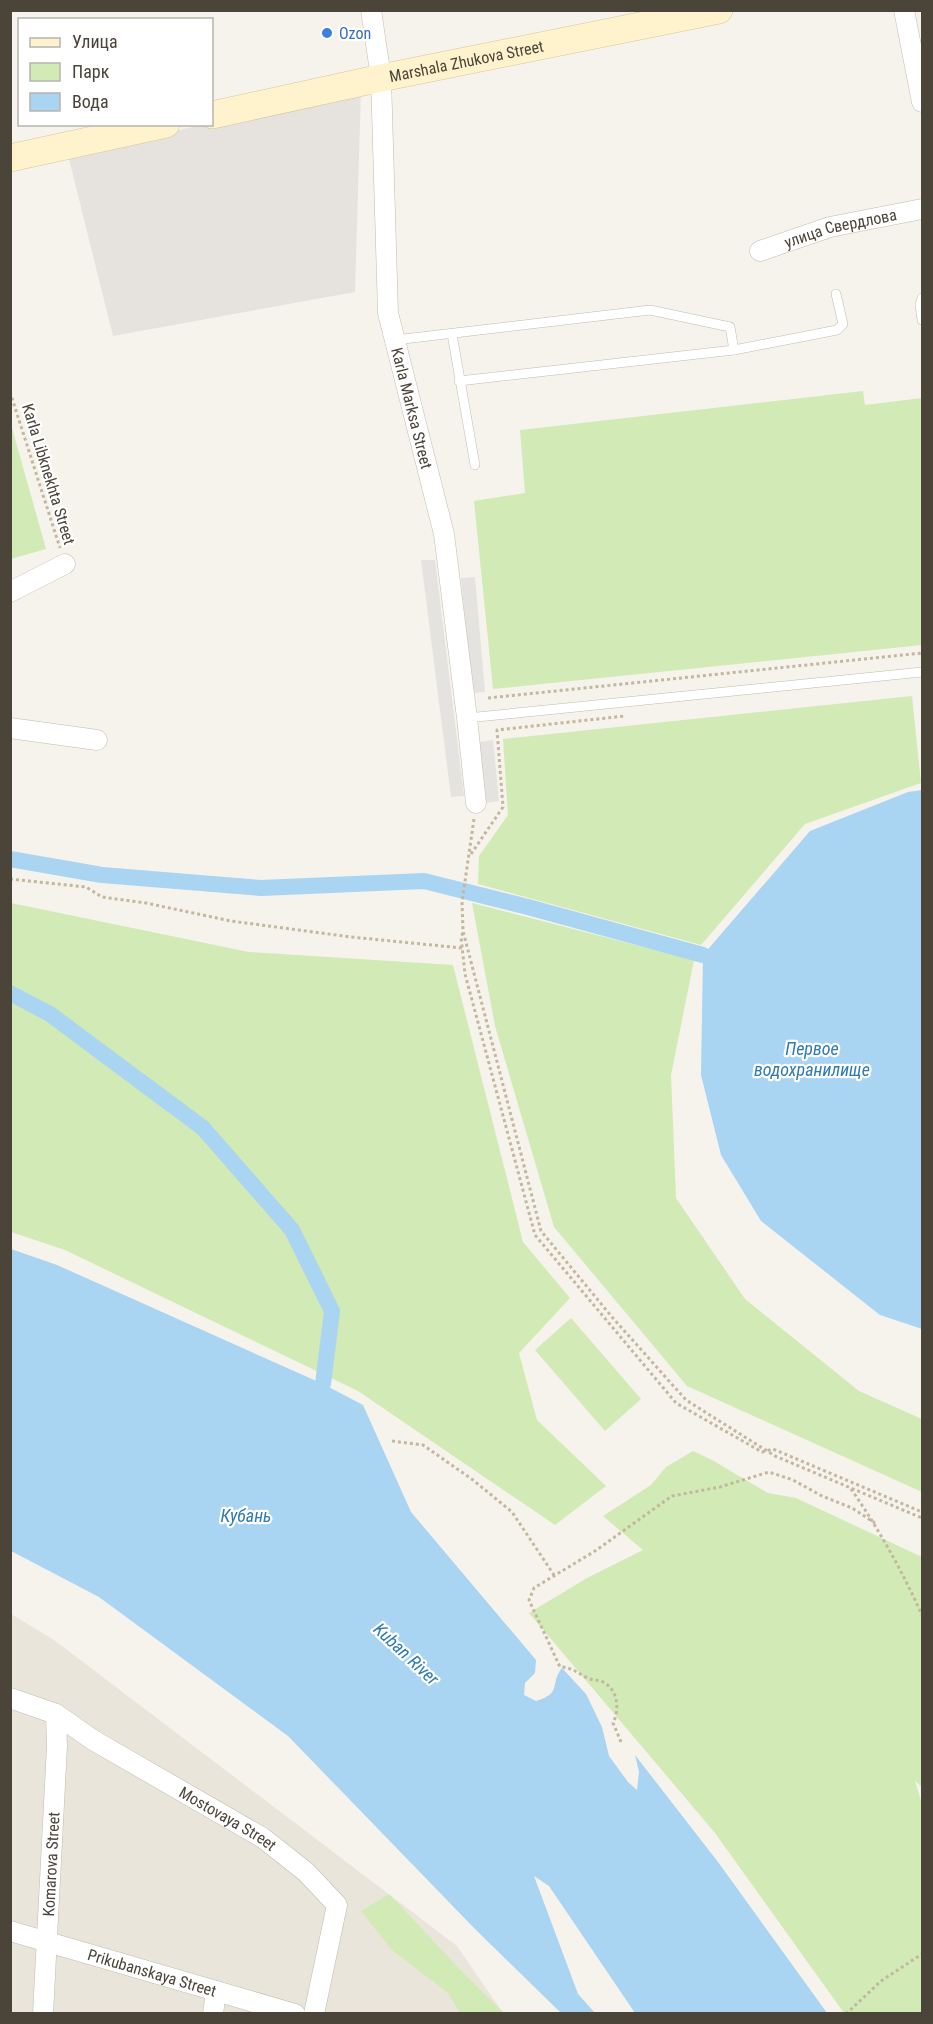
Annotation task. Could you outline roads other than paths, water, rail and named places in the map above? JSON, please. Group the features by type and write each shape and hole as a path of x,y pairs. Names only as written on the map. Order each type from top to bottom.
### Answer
{"main road":[{"name":"Marshala Zhukova Street","path":"213,115 381,78 719,10"},
{"path":"10,158 157,126"}],"street":[{"name":"Karla Marksa Street","path":"372,10 381,78 388,313 444,534 476,803"},
{"path":"904,10 922,102"},
{"name":"улица Свердлова","path":"760,251 830,227 922,208"},
{"path":"10,592 64,564"},
{"path":"10,728 97,740"},
{"name":"Mostovaya Street","path":"10,1698 56,1714 93,1740 263,1838 306,1872 337,1905 314,2013"},
{"name":"Komarova Street","path":"43,2013 57,1746 56,1714"},
{"name":"Prikubanskaya Street","path":"10,1931 295,2013"},
{"path":"213,2013 216,1991"}],"lane":[{"path":"459,381 734,350 837,330 843,324 836,294"},
{"path":"922,298 920,305 922,320"},
{"path":"395,340 650,310 730,327 734,350"},
{"path":"452,334 475,465"},
{"path":"467,718 922,672"}],"water":[{"name":"Первое водохранилище","path":"922,790 922,1329 880,1315 761,1221 721,1155 701,1075 703,955 810,831 908,792"},
{"name":"Кубань","path":"11,1249 57,1265 323,1384 363,1405 411,1512 536,1660 535,1673 525,1683 524,1695 536,1701 550,1695 562,1668 586,1694 602,1727 609,1756 628,1782 637,1790 639,1772 635,1755 718,1862 827,2013 635,2013 549,1886 534,1876 578,1994 595,2013 561,2013 475,1929 288,1736 99,1597 11,1551"}],"waterway":[{"path":"10,859 102,875 261,888 424,881 703,955"},
{"path":"10,993 50,1014 203,1128 292,1230 332,1311 323,1384"}],"place":[{"name":"Ozon","path":"327,33"}],"water label":[{"name":"Kuban River","path":"406,1654"}]}
